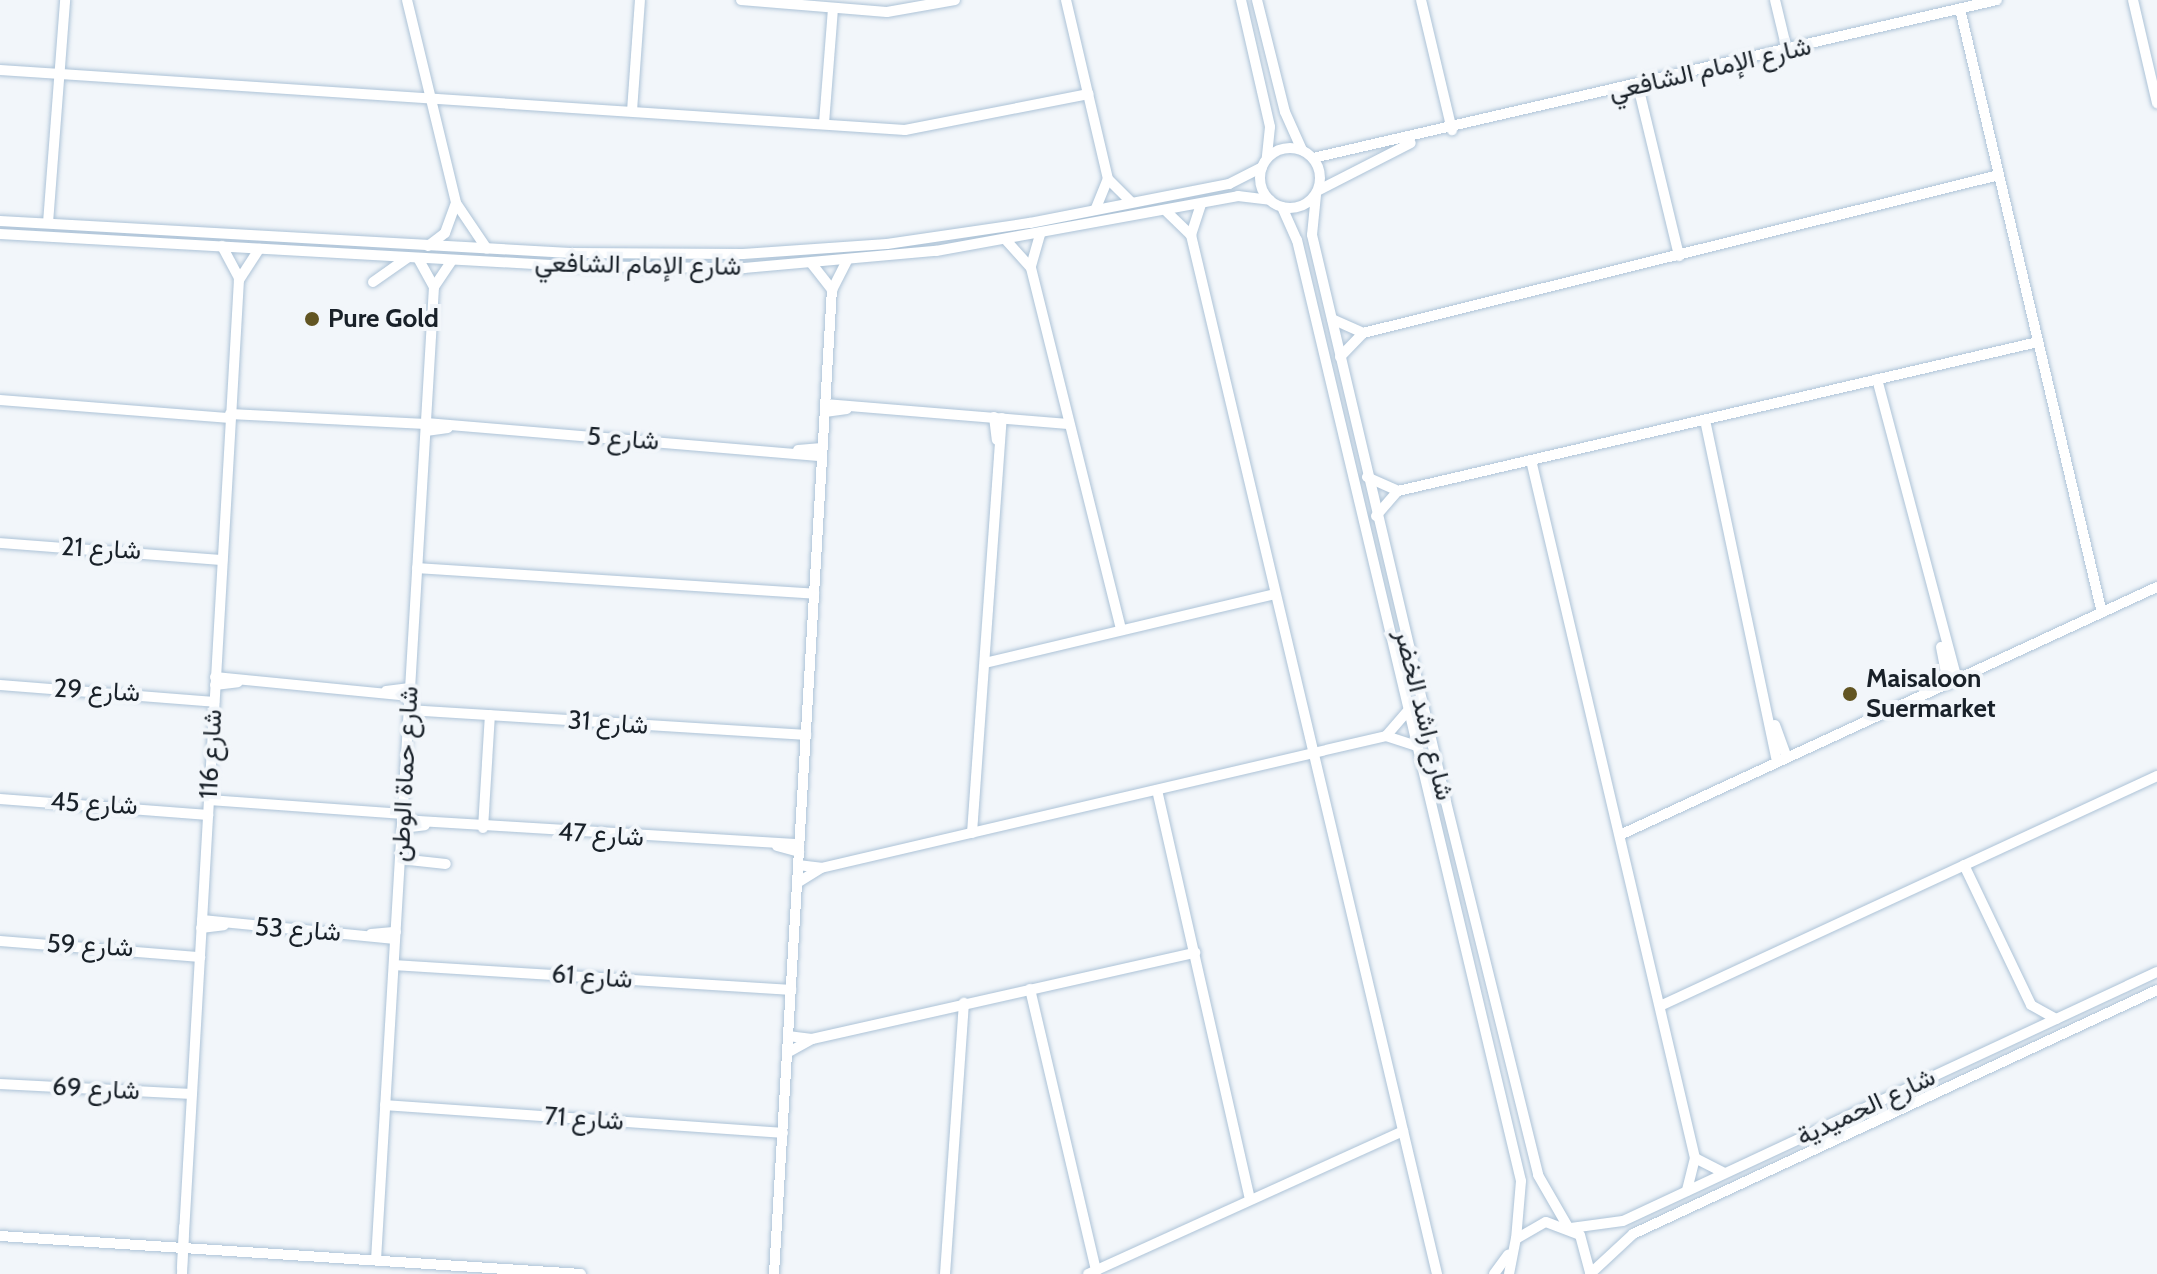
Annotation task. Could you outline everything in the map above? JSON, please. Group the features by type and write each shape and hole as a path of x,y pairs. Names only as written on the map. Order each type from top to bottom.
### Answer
{"street":[{"path":"48,223 65,0"},
{"path":"407,0 456,203 487,249"},
{"path":"632,111 640,0"},
{"path":"741,0 833,8 906,6 955,0"},
{"path":"1066,0 1108,179 1131,202"},
{"path":"1241,0 1270,127 1264,163 1270,200 1282,207 1297,208 1317,192 1313,158 1302,150 1287,148 1264,163"},
{"path":"1257,0 1285,112 1302,150"},
{"path":"1421,0 1452,130"},
{"path":"1775,0 1787,50"},
{"name":"شارع الإمام الشافعي","path":"1313,158 1423,137 1997,0"},
{"path":"2133,0 2157,103"},
{"path":"824,123 833,8"},
{"path":"1960,9 2102,613"},
{"path":"0,70 937,128 1088,94"},
{"path":"1638,86 1679,256"},
{"name":"شارع الإمام الشافعي","path":"1317,192 1423,137"},
{"name":"شارع الإمام الشافعي","path":"0,221 487,249 807,251 934,238 1236,182 1264,163"},
{"path":"1096,208 1108,179"},
{"path":"1340,357 1363,333 2000,179"},
{"name":"شارع راشد الخضر","path":"1317,192 1312,235 1376,516 1538,1175 1570,1228 1590,1253 1590,1274"},
{"name":"شارع الإمام الشافعي","path":"0,234 648,269 847,261 1005,239 1238,196 1270,200"},
{"path":"427,246 451,224 456,203"},
{"path":"1201,204 1191,235 1437,1274"},
{"name":"شارع راشد الخضر","path":"1282,207 1297,240 1521,1181 1516,1239"},
{"path":"1166,211 1191,235"},
{"path":"1031,268 1041,232"},
{"path":"1005,239 1031,268 1117,631"},
{"path":"222,246 239,280"},
{"name":"شارع 116","path":"182,1271 239,280 259,249"},
{"path":"373,282 413,258 434,287 452,260"},
{"path":"774,1274 832,290 847,261"},
{"path":"812,264 832,290"},
{"name":"شارع حماة الوطن","path":"376,1260 434,287"},
{"path":"1332,319 1363,333"},
{"path":"1376,516 1398,491 2038,342"},
{"path":"1881,378 1953,682"},
{"name":"شارع 5","path":"0,400 822,452"},
{"path":"825,408 1067,420"},
{"path":"976,832 998,418"},
{"path":"1702,420 1782,760"},
{"path":"1531,460 1695,1158 1687,1191"},
{"path":"1367,477 1398,491"},
{"name":"شارع 21","path":"0,543 222,556"},
{"path":"417,568 814,594"},
{"path":"1620,835 2157,587"},
{"path":"985,663 1274,594"},
{"path":"215,689 238,682 410,692"},
{"name":"شارع 29","path":"0,685 195,697 215,689"},
{"name":"شارع 31","path":"409,710 806,735"},
{"path":"1386,736 1408,711"},
{"path":"483,828 490,715"},
{"path":"797,883 821,868 1386,736 1417,746"},
{"path":"1660,1006 2157,776"},
{"path":"1157,790 1254,1198"},
{"name":"شارع 45","path":"0,799 187,810 208,807 402,821"},
{"name":"شارع 47","path":"402,821 425,825 799,848"},
{"path":"400,859 446,864"},
{"path":"798,865 821,868"},
{"path":"1964,865 2031,1005 2056,1019"},
{"name":"شارع 53","path":"202,924 396,936"},
{"name":"شارع 59","path":"0,941 200,953"},
{"path":"787,1053 812,1039 1194,949"},
{"name":"شارع 61","path":"394,965 791,990"},
{"name":"شارع الحميدية","path":"1516,1239 1534,1225 1570,1228 1610,1225 2157,972"},
{"path":"1034,988 1095,1250 1096,1270 1403,1131"},
{"name":"شارع الحميدية","path":"1590,1274 1633,1234 2157,990"},
{"path":"945,1274 960,1004"},
{"path":"2026,1033 2031,1005"},
{"path":"788,1036 812,1039"},
{"name":"شارع 69","path":"0,1084 192,1094"},
{"name":"شارع 71","path":"385,1105 783,1133"},
{"path":"1695,1158 1724,1173"},
{"path":"0,1236 376,1260 475,1271 581,1274"},
{"path":"1494,1274 1516,1239"},
{"path":"1509,1254 1509,1274"}],"place":[{"name":"Pure Gold","path":"312,319"},
{"name":"Maisaloon Suermarket","path":"1850,694"}]}
